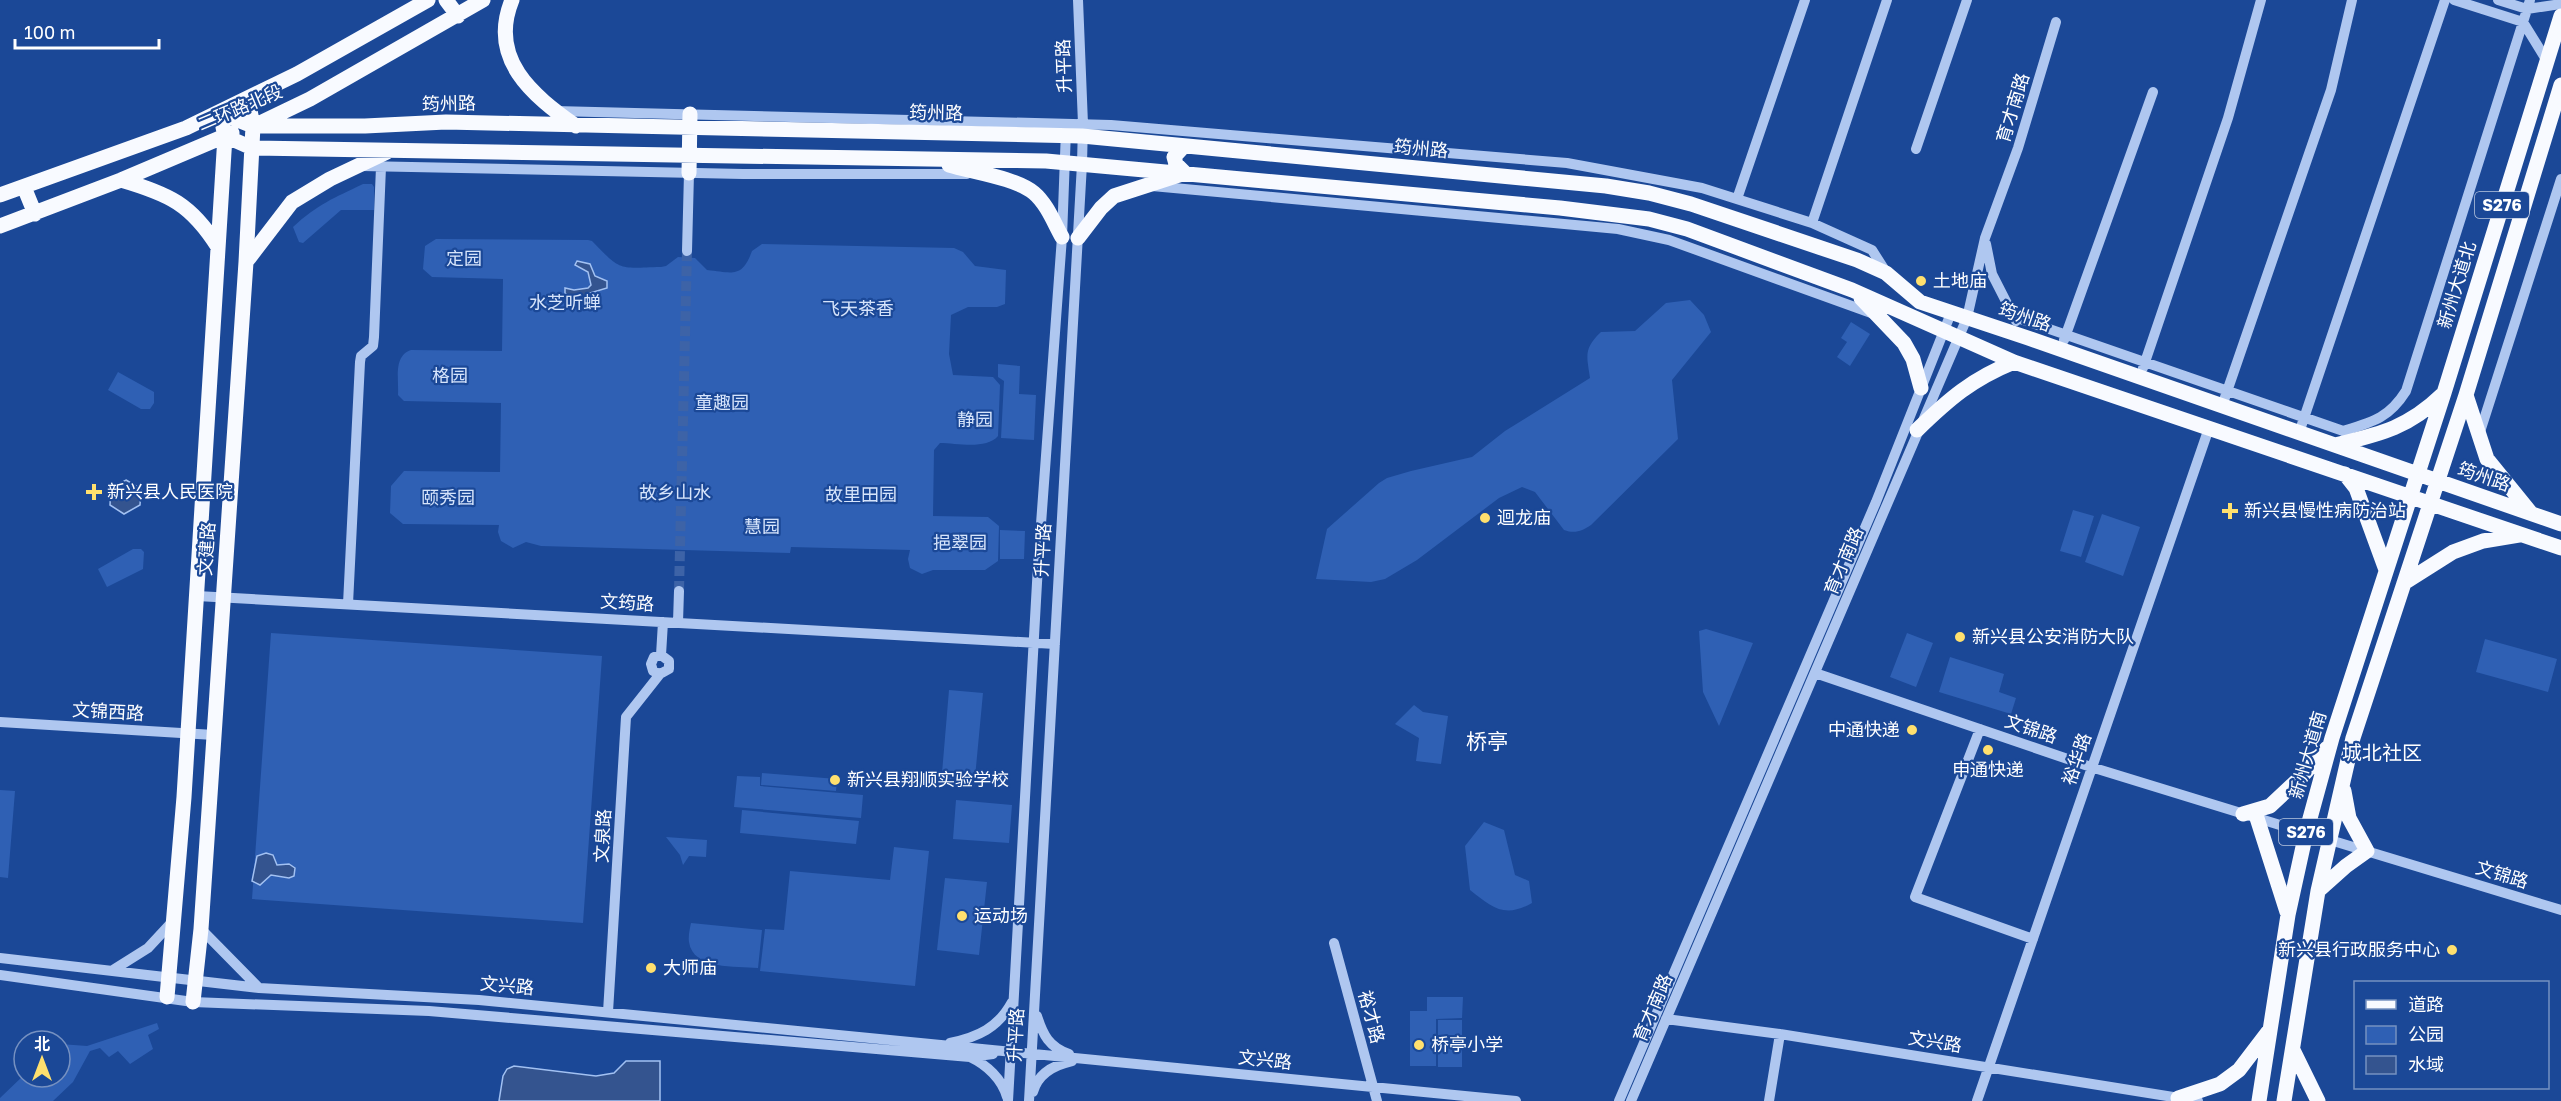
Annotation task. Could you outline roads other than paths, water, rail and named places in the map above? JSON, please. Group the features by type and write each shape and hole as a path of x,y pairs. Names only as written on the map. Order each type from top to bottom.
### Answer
{"main road":[{"name":"二环路北段","path":"0,195 186,128 220,113 248,100 428,0"},
{"path":"446,0 458,16"},
{"name":"二环路北段","path":"0,226 122,180 253,126 310,99 483,0"},
{"path":"512,0 505,29 506,49 513,67 555,111 576,126"},
{"name":"新州大道北","path":"2410,497 2561,16"},
{"name":"S276","path":"2284,1101 2318,891 2353,738 2466,395 2561,85"},
{"name":"文建路","path":"193,1002 201,929 246,262 253,126 248,100"},
{"name":"文建路","path":"167,997 188,733 225,136 220,113"},
{"name":"筠州路","path":"220,113 253,126 365,126 446,122 576,126 689,121 1083,130 1184,146 1606,186 1649,193 1714,212 1857,260 1886,273 1920,302 2028,338 2063,342 2139,377 2561,524"},
{"path":"689,121 689,173"},
{"path":"225,136 252,148 1066,163 1560,208 1649,219 1687,230 1852,290 2014,362 2561,548"},
{"path":"1184,146 1174,157 1176,165 1185,173"},
{"path":"246,262 292,202 330,178 390,150"},
{"path":"932,159 979,174 1022,184 1045,206 1062,237"},
{"path":"1078,238 1101,208 1114,196 1185,173"},
{"path":"122,180 169,197 188,209 203,223 218,247"},
{"path":"24,187 35,214"},
{"path":"1852,290 1904,343 1913,359 1921,388"},
{"path":"2014,362 2012,346 2017,340 2028,338"},
{"path":"1917,430 1952,396 1995,370 2014,362"},
{"path":"2334,446 2409,422 2424,412 2444,393"},
{"path":"2466,395 2487,459 2532,514"},
{"path":"2345,474 2356,488 2386,570"},
{"name":"新州大道南","path":"2259,1101 2288,915 2306,833 2329,746 2410,497"},
{"path":"2404,583 2452,552 2483,542 2522,534"},
{"path":"2288,915 2250,816 2270,806 2329,746"},
{"path":"2318,891 2367,851 2349,818 2343,783"},
{"path":"2178,1098 2220,1084 2239,1070 2270,1029"},
{"path":"2292,1049 2318,1101"}],"street":[{"name":"升平路","path":"1030,1101 1082,164 1083,130 1078,0"},
{"path":"1737,198 1805,0"},
{"path":"1812,223 1887,0"},
{"path":"1917,149 1967,0"},
{"path":"2139,377 2228,118 2261,0"},
{"path":"2222,406 2331,90 2352,0"},
{"path":"2299,433 2445,0"},
{"path":"2454,0 2523,22 2547,61"},
{"path":"2498,0 2528,5 2561,4"},
{"path":"2012,316 2063,342 2145,362 2364,438 2397,406 2406,391 2528,5"},
{"name":"育才南路","path":"1619,1101 1876,502 1921,388 1951,334 1966,318 1985,238 2018,148 2056,22"},
{"path":"2063,342 2153,92"},
{"path":"555,111 689,121"},
{"name":"升平路","path":"1008,1101 1033,643 1062,237 1066,130"},
{"path":"1083,130 1189,131 1567,163 1702,188 1812,223 1872,250 1886,273"},
{"path":"358,166 689,173 979,174"},
{"path":"348,604 360,362 361,356 373,346 374,337 381,167"},
{"path":"687,251 689,173"},
{"path":"2479,436 2561,178"},
{"path":"1149,186 1618,229 1668,240 1880,317"},
{"path":"1985,238 1992,274 2012,316 2028,338"},
{"name":"育才南路","path":"1631,1101 1917,430 1951,334 1951,313"},
{"path":"2343,431 2385,417"},
{"name":"裕华路","path":"1977,1101 2209,428"},
{"path":"678,622 679,591"},
{"name":"文筠路","path":"197,596 1054,644"},
{"name":"文泉路","path":"609,1012 626,717 660,674 667,672 670,665 668,658 661,655 663,622"},
{"name":"文锦路","path":"1815,673 2091,767 2306,833"},
{"name":"文锦西路","path":"0,722 214,735"},
{"path":"1980,729 1915,897 2033,939"},
{"name":"文锦路","path":"2330,840 2561,910"},
{"path":"112,970 148,948 175,918"},
{"path":"201,929 259,988"},
{"name":"裕才路","path":"1334,943 1377,1101"},
{"path":"5,958 5,976"},
{"name":"文兴路","path":"5,958 259,988 479,1000 1516,1101"},
{"name":"文兴路","path":"5,976 193,1002 429,1011 970,1057 1011,1052"},
{"path":"940,1045 980,1035 993,1027 1014,999"},
{"path":"1034,1005 1042,1033 1050,1044 1081,1059"},
{"name":"文兴路","path":"1666,1019 1780,1034 2198,1101"},
{"path":"710,1035 711,1023"},
{"path":"1769,1101 1780,1034"},
{"path":"970,1057 995,1074 1005,1089 1008,1101"},
{"path":"1030,1101 1035,1085 1050,1067 1081,1059"}],"water":[{"path":"577,261 590,264 595,276 607,281 607,288 587,294 581,300 572,299 565,293 565,288 574,290 588,288 591,285 588,272 575,265"},
{"path":"126,480 141,489 140,505 124,514 110,505 111,488"},
{"path":"266,853 273,855 277,865 289,864 295,868 294,876 289,878 271,875 260,885 252,881 257,856"},
{"path":"626,1061 660,1061 660,1101 499,1101 503,1076 507,1069 514,1066 596,1076 614,1073"}],"tunnel":[{"path":"679,591 687,251"}],"place":[{"name":"土地庙","path":"1921,281"},
{"name":"新兴县人民医院","path":"94,492"},
{"name":"新兴县慢性病防治站","path":"2230,511"},
{"name":"迴龙庙","path":"1485,518"},
{"name":"新兴县公安消防大队","path":"1960,637"},
{"name":"中通快递","path":"1912,730"},
{"name":"申通快递","path":"1988,750"},
{"name":"新兴县翔顺实验学校","path":"835,780"},
{"name":"运动场","path":"962,916"},
{"name":"新兴县行政服务中心","path":"2452,950"},
{"name":"大师庙","path":"651,968"},
{"name":"桥亭小学","path":"1419,1045"}],"district":[{"name":"桥亭","path":"1487,742"},
{"name":"城北社区","path":"2382,753"}],"park label":[{"name":"定园","path":"464,259"},
{"name":"水芝听蝉","path":"565,303"},
{"name":"飞天茶香","path":"858,309"},
{"name":"格园","path":"450,376"},
{"name":"童趣园","path":"722,403"},
{"name":"静园","path":"975,420"},
{"name":"故乡山水","path":"675,493"},
{"name":"故里田园","path":"861,495"},
{"name":"颐秀园","path":"448,498"},
{"name":"慧园","path":"762,527"},
{"name":"挹翠园","path":"960,543"}]}
